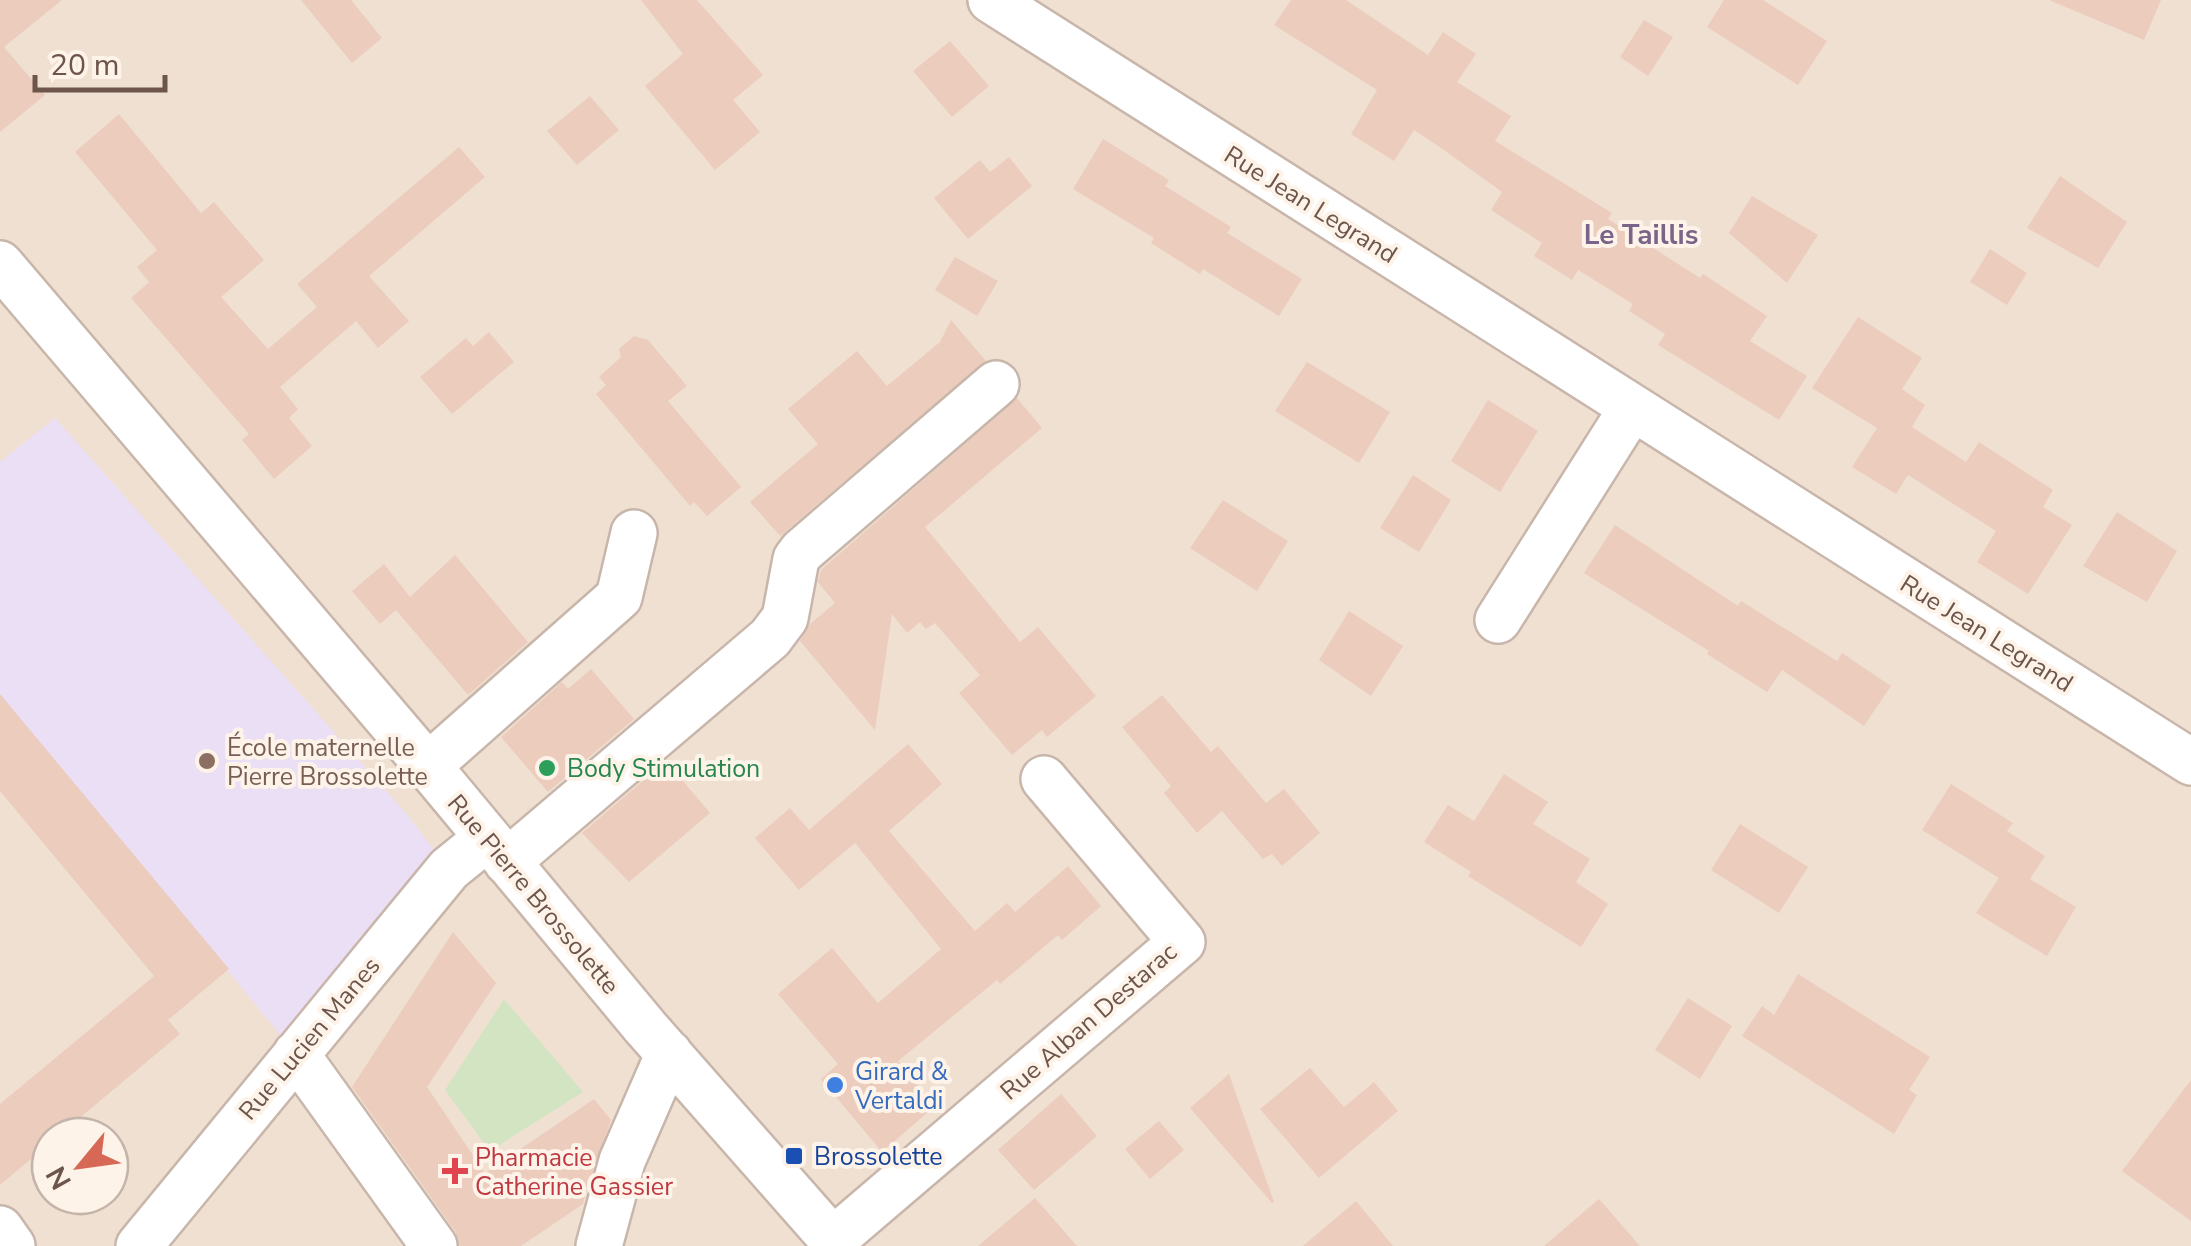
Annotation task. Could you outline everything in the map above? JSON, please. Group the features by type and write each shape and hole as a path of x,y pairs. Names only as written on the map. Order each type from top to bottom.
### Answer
{"street":[{"name":"Rue Jean Legrand","path":"991,0 2191,762"},
{"name":"Rue Pierre Brossolette","path":"0,264 836,1243"},
{"name":"Rue Lucien Manes","path":"139,1246 449,869 497,850 770,638 785,618 796,560 802,552 996,384"},
{"path":"1498,620 1632,408"},
{"path":"428,766 619,596 634,534"},
{"name":"Rue Alban Destarac","path":"836,1243 1182,942 1044,779"},
{"path":"599,1246 622,1160 669,1052"},
{"path":"296,1054 434,1246"},
{"path":"0,1229 12,1246"}],"shaded area":[{"path":"0,0 2191,0 2191,1246 0,1246"},
{"name":"École maternelle Pierre Brossolette","path":"55,418 404,811 449,869 296,1054 8,704 0,710 0,462"}],"green space":[{"path":"504,999 583,1092 490,1151 445,1090"}],"building":[{"path":"0,0 62,0 4,47 45,95 0,132"},
{"path":"301,0 351,0 382,38 352,63"},
{"path":"641,0 697,0 763,75 733,100 760,132 715,170 645,86 683,54"},
{"path":"1291,0 1346,0 1428,55 1443,32 1476,54 1457,82 1511,116 1495,141 1612,213 1608,219 1767,316 1750,341 1807,376 1779,420 1658,345 1665,334 1629,311 1633,304 1578,270 1572,280 1534,256 1542,243 1491,210 1502,192 1444,150 1414,130 1394,161 1351,134 1377,90 1274,25"},
{"path":"1724,0 1763,0 1827,41 1798,85 1707,27"},
{"path":"2049,0 2161,0 2144,40"},
{"path":"1644,20 1673,37 1648,76 1620,57"},
{"path":"950,41 989,86 952,117 913,71"},
{"path":"590,96 619,130 577,165 547,131"},
{"path":"119,114 201,213 214,202 264,260 221,297 268,349 317,307 297,284 459,147 485,177 369,276 409,321 378,348 356,321 280,387 298,409 289,418 312,446 274,479 242,440 249,434 131,298 149,282 137,267 157,250 75,152"},
{"path":"1103,139 1169,180 1165,186 1231,227 1227,233 1302,279 1279,316 1203,269 1200,274 1151,243 1154,238 1073,189"},
{"path":"1009,157 1032,186 968,239 934,198 980,160 990,172"},
{"path":"2060,176 2127,222 2098,268 2027,228"},
{"path":"1752,196 1818,235 1787,283 1729,233"},
{"path":"1990,249 2027,273 2007,305 1970,282"},
{"path":"955,257 998,281 977,316 935,290"},
{"path":"1858,317 1922,358 1902,389 1925,405 1912,427 1966,462 1979,442 2053,490 2043,507 2072,525 2028,594 1977,562 1996,531 1908,475 1896,494 1852,467 1877,428 1812,388"},
{"path":"951,320 986,361 780,536 750,502 818,444 788,409 857,351 887,386 940,342"},
{"path":"489,332 514,362 452,414 420,377 466,338 473,346"},
{"path":"634,336 648,340 687,386 668,401 741,487 707,516 694,502 690,506 596,394 606,385 599,377 621,357 619,349"},
{"path":"1307,362 1390,412 1359,463 1275,411"},
{"path":"1017,398 1042,428 925,527 1020,642 1038,627 1096,696 1047,737 1042,730 1012,755 959,693 980,675 935,623 926,629 920,622 907,633 892,614 875,730 800,641 810,624 835,603 818,582 821,570"},
{"path":"1488,400 1538,431 1500,492 1451,461"},
{"path":"1413,475 1451,500 1419,552 1380,528"},
{"path":"1223,500 1288,541 1257,591 1190,548"},
{"path":"2117,512 2177,551 2147,602 2083,566"},
{"path":"1615,525 1738,606 1741,601 1837,661 1842,653 1891,686 1864,726 1782,670 1767,692 1584,573"},
{"path":"455,555 528,642 468,695 396,610 380,624 352,591 384,564 410,597"},
{"path":"1349,611 1403,646 1371,696 1319,660"},
{"path":"591,669 634,719 548,792 501,737 562,682 568,689"},
{"path":"0,694 229,969 168,1020 180,1034 82,1116 30,1116 30,1160 0,1185 0,1104 154,976 0,791"},
{"path":"1162,695 1211,752 1218,746 1266,803 1284,789 1320,833 1282,866 1272,854 1263,859 1222,811 1197,833 1164,793 1171,786 1122,727"},
{"path":"908,744 942,784 889,831 975,931 1007,903 1015,912 1068,866 1101,906 1062,940 1058,935 1000,984 997,980 898,1061 935,1106 882,1152 821,1079 838,1064 778,994 832,948 878,1003 941,949 855,843 799,890 755,838 790,808 809,830"},
{"path":"666,761 710,813 629,882 582,833"},
{"path":"1504,774 1548,802 1533,824 1590,859 1576,882 1608,904 1581,947 1468,876 1471,872 1424,842 1448,805 1474,821"},
{"path":"1951,784 2013,823 2007,831 2045,856 2030,879 2076,907 2047,956 1976,913 1999,878 1922,830"},
{"path":"1740,824 1808,867 1779,913 1711,870"},
{"path":"453,932 496,983 427,1087 485,1173 594,1099 611,1120 588,1186 582,1190 583,1204 521,1246 460,1246 455,1231 352,1087"},
{"path":"1798,974 1930,1057 1909,1090 1917,1095 1894,1134 1742,1036 1762,1006 1774,1015"},
{"path":"1688,998 1732,1026 1700,1079 1655,1050"},
{"path":"1310,1068 1344,1107 1374,1082 1398,1111 1319,1178 1260,1109"},
{"path":"1229,1074 1274,1202 1272,1203 1190,1108"},
{"path":"2191,1080 2191,1221 2122,1171"},
{"path":"1061,1094 1097,1136 1034,1190 998,1150"},
{"path":"1159,1121 1184,1150 1150,1179 1125,1149"},
{"path":"1035,1198 1077,1246 978,1246"},
{"path":"1599,1199 1640,1246 1544,1246"},
{"path":"1356,1201 1393,1246 1303,1246"}],"place":[{"name":"École maternelle Pierre Brossolette","path":"207,761"},
{"name":"Body Stimulation","path":"547,768"},
{"name":"Girard & Vertaldi","path":"835,1085"},
{"name":"Brossolette","path":"794,1156"},
{"name":"Pharmacie Catherine Gassier","path":"455,1171"}],"district":[{"name":"Le Taillis","path":"1641,234"}]}
